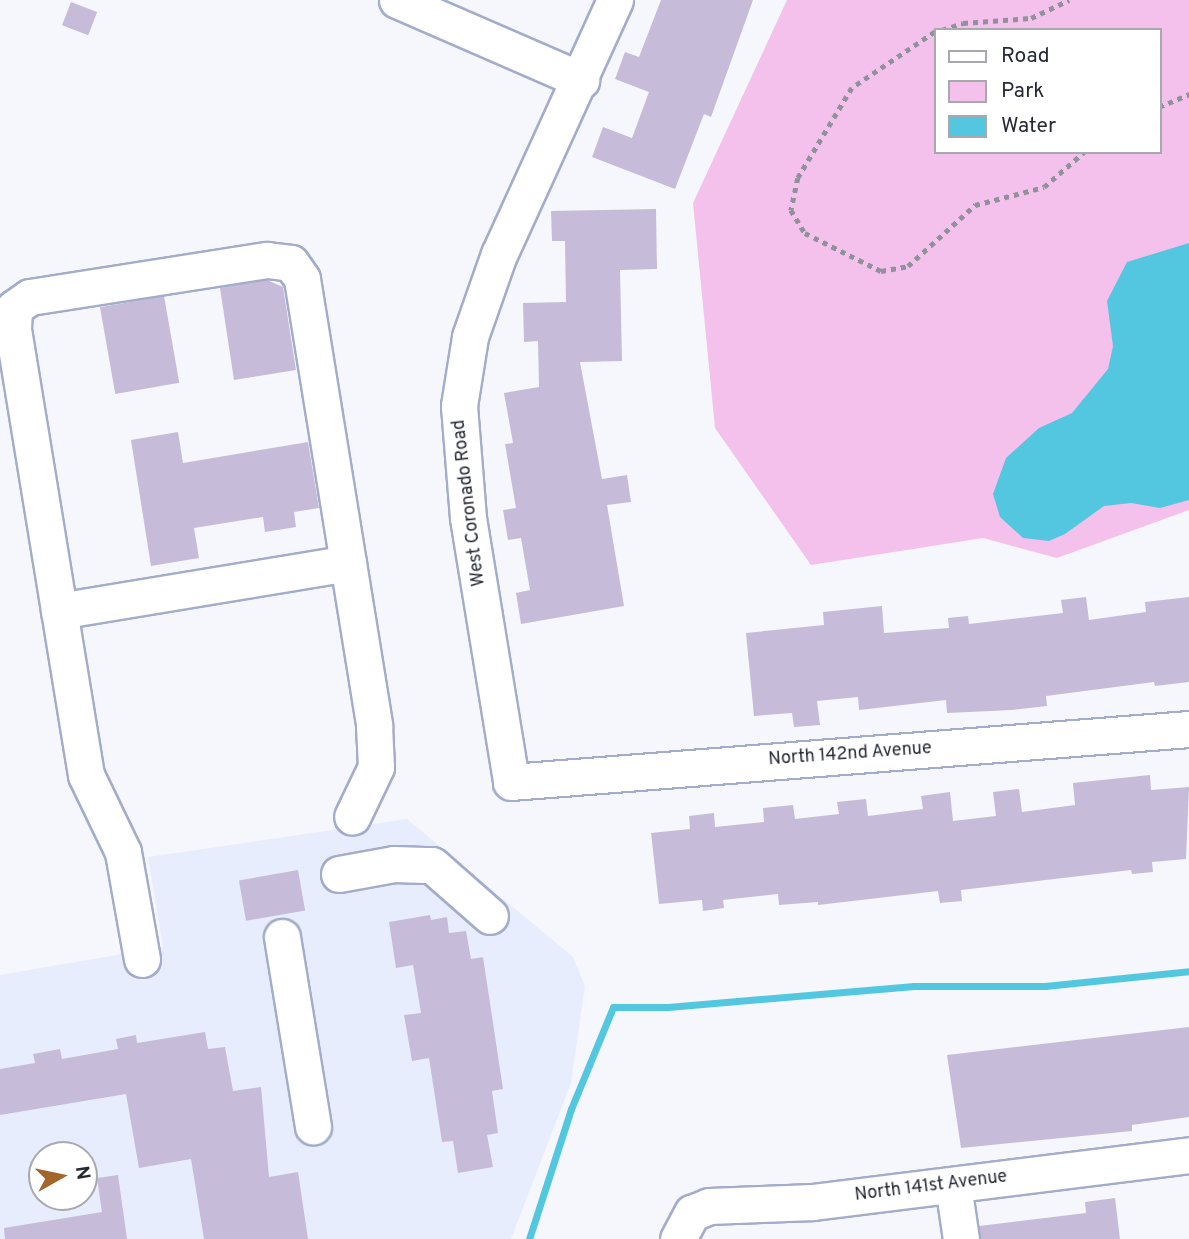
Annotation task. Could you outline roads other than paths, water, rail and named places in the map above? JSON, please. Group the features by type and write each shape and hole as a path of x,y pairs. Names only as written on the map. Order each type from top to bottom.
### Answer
{"street":[{"path":"397,0 581,80"},
{"name":"West Coronado Road","path":"512,782 468,518 458,406 470,337 499,254 581,80 615,0"},
{"path":"142,959 123,852 86,775 13,328 14,308 30,298 267,260 291,263 302,279 374,726 376,767 352,817"},
{"path":"59,611 348,563"},
{"name":"North 142nd Avenue","path":"512,782 1189,729"},
{"path":"339,874 394,864 432,865 490,916"},
{"path":"282,937 313,1126"},
{"name":"North 141st Avenue","path":"680,1234 692,1213 709,1206 813,1202 1189,1155"},
{"path":"953,1185 961,1239"}],"water":[{"path":"1189,243 1189,500 1160,508 1131,503 1104,506 1065,534 1049,541 1023,538 1000,517 993,494 1006,458 1039,428 1072,413 1108,369 1113,346 1107,301 1127,262"}],"waterway":[{"path":"529,1239 571,1109 613,1007 668,1007 914,986 1045,986 1189,971"}]}
